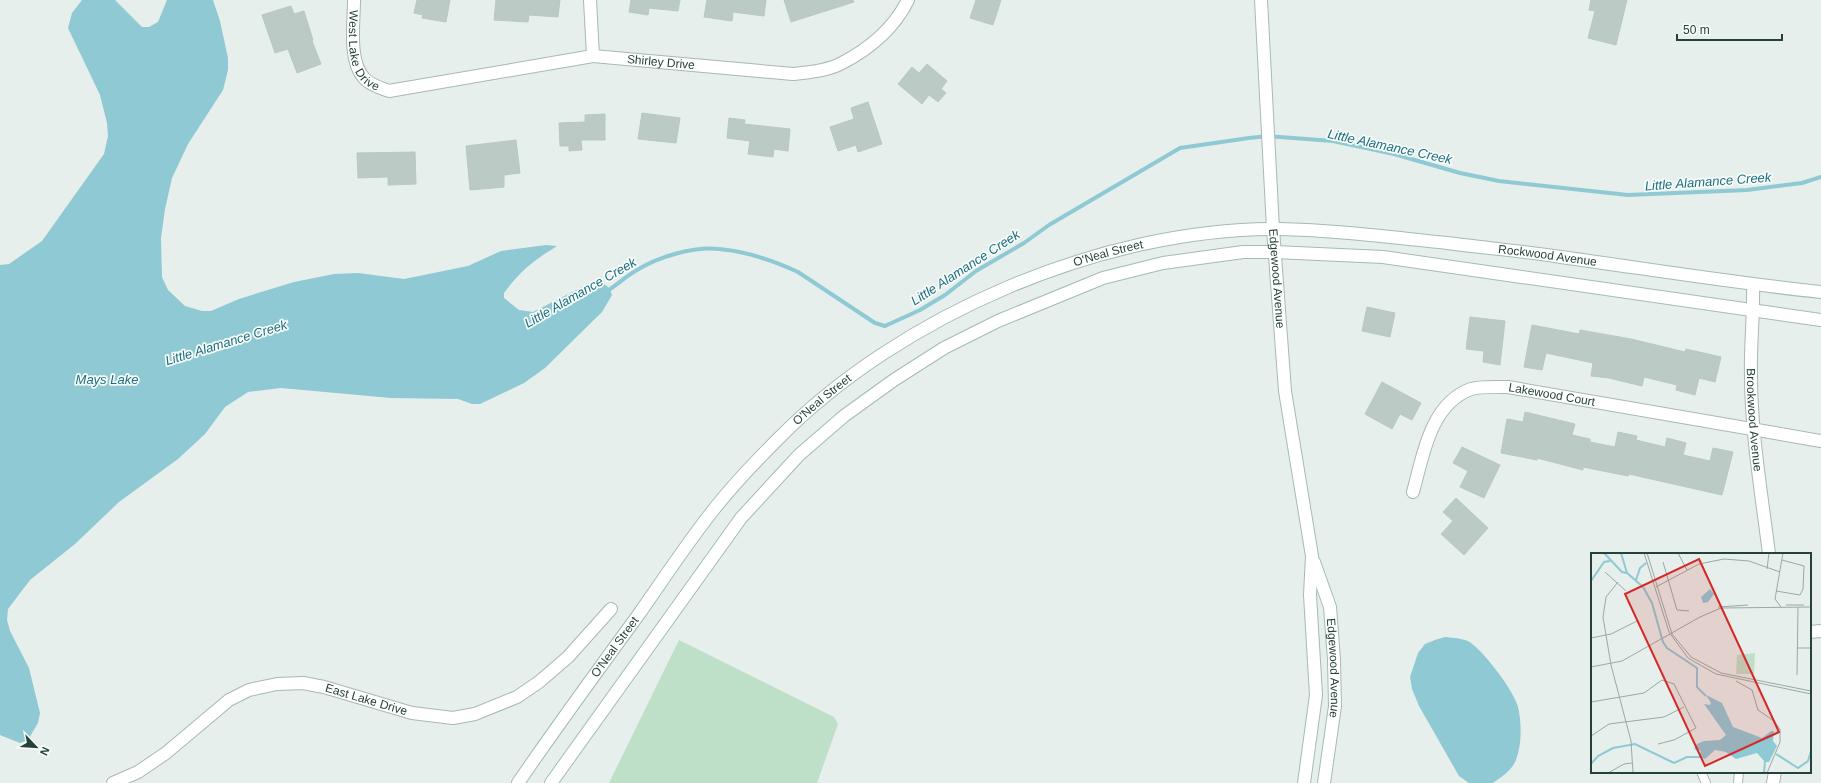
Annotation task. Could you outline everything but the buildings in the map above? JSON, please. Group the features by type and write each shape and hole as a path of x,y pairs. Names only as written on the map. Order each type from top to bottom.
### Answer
{"street":[{"name":"West Lake Drive","path":"354,0 353,43 355,56 359,67 364,78 378,87 389,91"},
{"path":"590,0 593,56"},
{"name":"Shirley Drive","path":"389,91 593,56 793,74 818,71 841,64 885,33 901,14 908,0"},
{"name":"Edgewood Avenue","path":"1261,0 1275,252 1285,391 1312,556 1330,607 1334,660 1335,706 1324,783"},
{"name":"Rockwood Avenue","path":"1274,229 1355,233 1558,256 1753,285 1821,292"},
{"name":"O'Neal Street","path":"518,783 712,512 781,436 819,402 861,370 903,341 956,312 1004,288 1054,269 1109,252 1167,240 1238,230 1274,229"},
{"name":"O'Neal Street","path":"551,783 741,518 799,456 844,416 894,380 944,348 998,321 1103,278 1178,260 1242,252 1275,252"},
{"name":"Rockwood Avenue","path":"1275,252 1383,257 1754,312 1821,320"},
{"name":"Brookwood Avenue","path":"1753,285 1754,312 1750,376 1754,430 1769,553"},
{"name":"Lakewood Court","path":"1413,492 1427,442 1439,415 1449,402 1471,389 1508,387 1821,442"},
{"name":"Edgewood Avenue","path":"1304,783 1316,695 1310,596 1312,556"},
{"name":"East Lake Drive","path":"113,783 138,772 166,753 229,700 249,690 277,684 303,683 324,687 412,713 453,718 475,714 517,697 539,682 568,657 611,609"},
{"path":"1773,783 1775,773"}],"lane":[{"path":"1701,773 1706,783"},
{"path":"1738,783 1739,773"}],"green space":[{"path":"679,640 834,717 838,724 817,783 609,783"}],"water":[{"name":"Mays Lake","path":"82,0 115,0 142,27 149,27 158,22 167,0 213,0 220,21 228,58 228,70 223,90 188,144 172,178 165,209 161,238 162,277 168,290 185,306 202,311 211,311 239,299 294,282 334,274 358,273 404,279 468,266 501,251 546,245 557,246 528,266 504,293 504,298 519,310 533,312 592,282 607,286 612,295 602,312 545,368 524,383 480,404 472,404 458,399 391,398 281,388 248,392 225,407 205,434 178,459 119,502 75,544 30,580 8,609 7,620 10,631 29,668 40,713 38,723 28,740 20,743 0,735 0,265 9,264 42,241 104,154 108,136 107,123 100,95 68,28 72,13"},
{"path":"1445,637 1465,640 1477,648 1491,663 1505,682 1518,707 1520,721 1520,744 1517,758 1510,770 1493,783 1469,783 1459,776 1419,706 1412,689 1410,677 1418,653 1425,644"}],"waterway":[{"name":"Little Alamance Creek","path":"607,291 637,270 666,257 699,249 729,250 759,257 798,272 875,323 885,326 920,310 945,295 976,271 1024,243 1049,225 1180,148 1268,136 1333,141 1394,154 1460,173 1499,181 1628,195 1747,190 1802,183 1821,177"}]}
